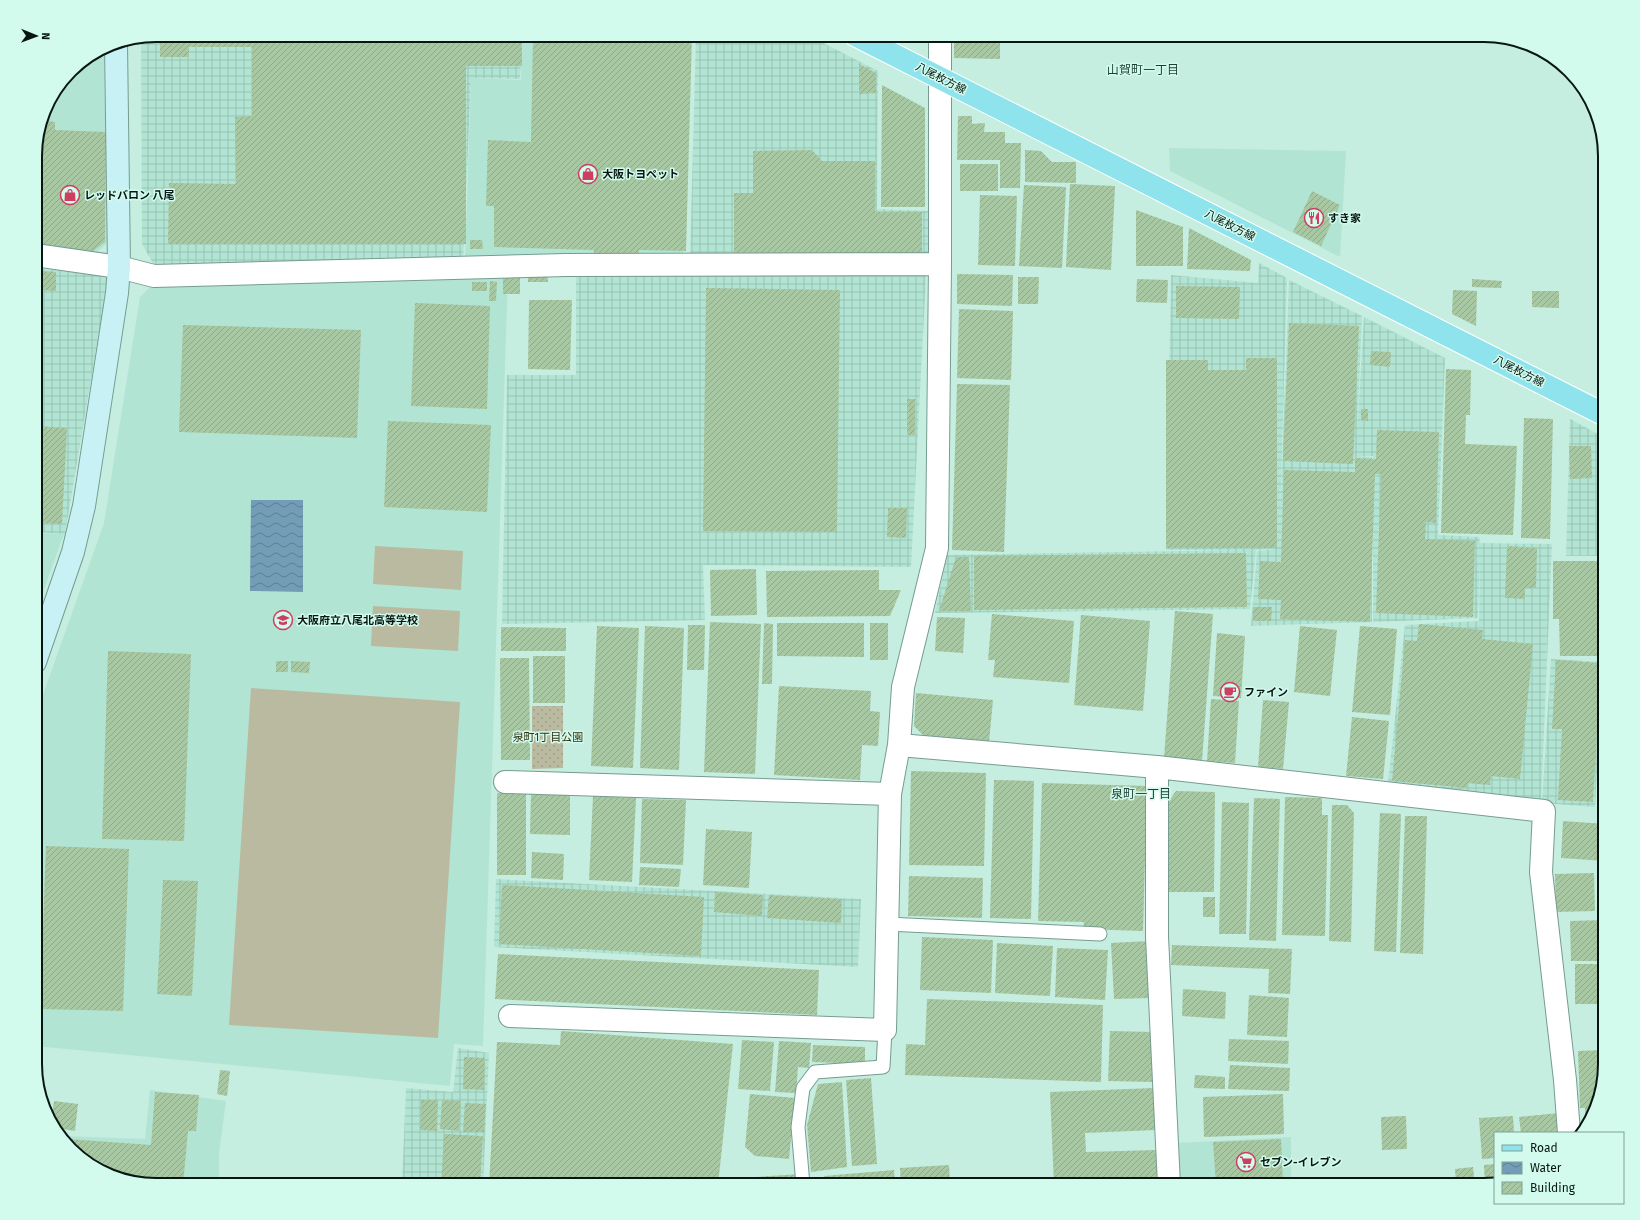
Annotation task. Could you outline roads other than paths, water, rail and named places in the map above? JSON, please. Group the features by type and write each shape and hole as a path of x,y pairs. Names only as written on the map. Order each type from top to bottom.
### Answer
{"main road":[{"name":"八尾枚方線","path":"869,42 1598,410"}],"street":[{"path":"510,1016 885,1030 890,794 899,745 903,687 937,548 940,264 940,42"},
{"path":"42,642 73,552 84,506 117,293 119,267 116,50"},
{"path":"42,256 119,267 154,276 566,265 940,264"},
{"path":"899,745 1158,767 1544,811 1541,872 1566,1080 1569,1132"},
{"path":"1158,767 1156,938 1170,1178"},
{"path":"505,782 890,794"}],"lane":[{"path":"887,924 1100,934"},
{"path":"802,1178 798,1127 802,1088 815,1072 883,1068 885,1030"}],"water":[{"path":"251,500 303,500 303,592 250,591"}],"place":[{"name":"大阪トヨペット","path":"588,174"},
{"name":"レッドバロン 八尾","path":"70,195"},
{"name":"すき家","path":"1314,218"},
{"name":"大阪府立八尾北高等学校","path":"283,620"},
{"name":"ファイン","path":"1230,692"},
{"name":"セブン-イレブン","path":"1246,1162"}],"district":[{"name":"山賀町一丁目","path":"1143,70"},
{"name":"泉町一丁目","path":"1141,794"}],"park label":[{"name":"泉町1丁目公園","path":"548,737"}]}
